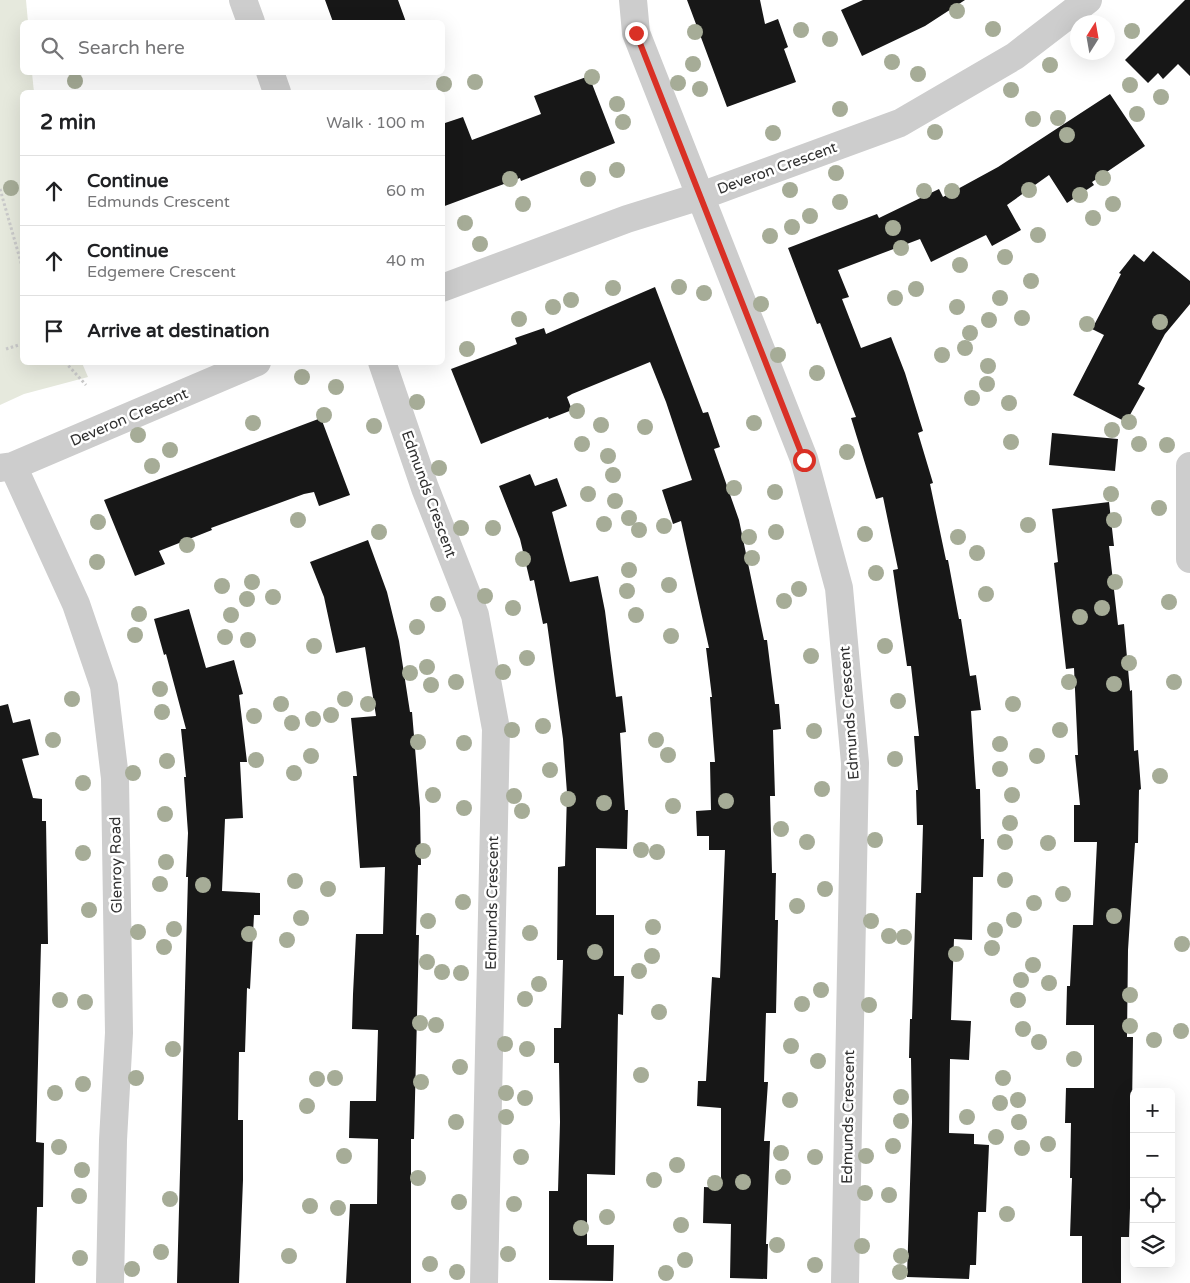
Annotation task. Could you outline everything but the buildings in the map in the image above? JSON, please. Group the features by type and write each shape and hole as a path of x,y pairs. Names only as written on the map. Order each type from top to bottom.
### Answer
{"street":[{"path":"243,0 249,20"},
{"name":"Edmunds Crescent","path":"633,0 636,33 804,460 839,588 855,763 845,1283"},
{"name":"Deveron Crescent","path":"445,287 900,123 1016,56 1088,0"},
{"path":"271,75 276,90"},
{"name":"Deveron Crescent","path":"6,467 251,365"},
{"name":"Edmunds Crescent","path":"383,365 425,488 475,615 496,730 484,1283"},
{"path":"1190,466 1190,559"},
{"name":"Glenroy Road","path":"6,467 76,604 104,686 114,778 119,1033 113,1140 110,1283"}],"path":[{"path":"0,189 20,259"},
{"path":"6,349 20,345"},
{"path":"68,365 86,385"}],"shaded area":[{"path":"0,0 26,0 28,20 20,20 20,75 32,75 34,90 20,90 20,365 83,365 88,377 24,394 0,405"}],"route":[{"path":"636,33 688,160 804,460"}]}
